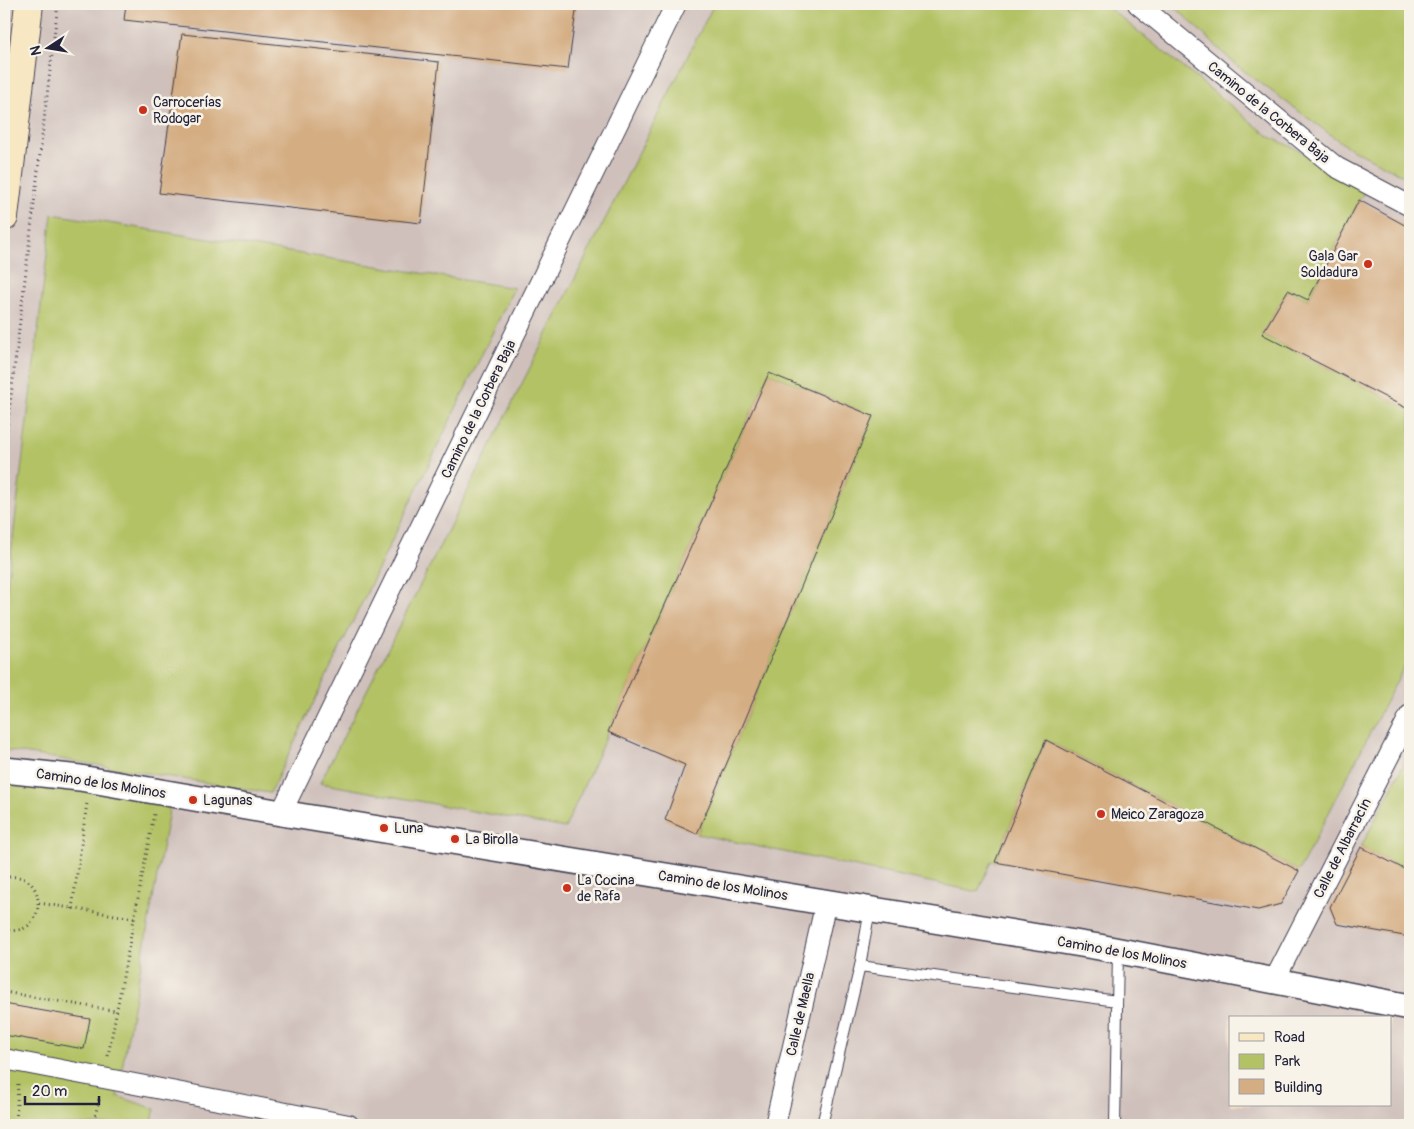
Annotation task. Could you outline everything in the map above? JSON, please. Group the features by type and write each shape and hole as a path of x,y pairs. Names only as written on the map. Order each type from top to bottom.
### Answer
{"main road":[{"path":"4,217 30,4"}],"street":[{"name":"Camino de la Corbera Baja","path":"281,813 676,4"},
{"name":"Camino de la Corbera Baja","path":"1138,4 1336,167 1410,206"},
{"name":"Calle de Albarracín","path":"1274,981 1410,715"},
{"name":"Camino de los Molinos","path":"4,770 91,780 1118,951 1410,1007"},
{"name":"Calle de Maella","path":"775,1125 826,902"},
{"path":"11,1061 349,1125"}],"lane":[{"path":"822,1125 860,966 870,910"},
{"path":"1115,1125 1118,951"},
{"path":"860,966 1117,1002"}],"path":[{"path":"4,454 58,4"},
{"path":"72,909 91,780"},
{"path":"104,1078 158,792"},
{"path":"4,878 19,877 27,881 34,887 39,903 38,912 26,926 18,930 4,929"},
{"path":"39,903 134,918"},
{"path":"4,968 9,930"},
{"path":"4,992 116,1011"},
{"path":"11,1061 16,1125"}],"shaded area":[{"path":"4,4 1410,4 1410,1125 151,1125 155,1109 117,1096 172,795 4,770"}],"green space":[{"path":"714,4 1104,4 1270,137 1336,167 1370,185 1359,200 1308,300 1288,290 1262,334 1410,410 1410,655 1299,871 1046,740 995,862 991,861 978,892 697,834 873,416 769,373 565,828 320,783"},
{"path":"1172,4 1410,4 1410,179 1346,146 1236,65"},
{"path":"52,214 514,288 270,793 4,750 4,612"},
{"path":"1410,752 1410,872 1361,847"},
{"path":"4,770 172,794 117,1096 155,1109 151,1125 4,1125"}],"building":[{"path":"126,4 577,4 568,69 124,20"},
{"path":"182,34 439,62 421,223 159,193"},
{"path":"1359,200 1410,228 1410,410 1262,334 1288,290 1308,300"},
{"path":"769,373 873,416 697,834 665,820 685,765 608,732"},
{"name":"Meico Zaragoza","path":"1046,740 1299,871 1281,904 1258,910 995,862"},
{"path":"1361,847 1410,872 1410,937 1337,924 1330,907"},
{"path":"4,1004 90,1019 84,1049 4,1035"}],"place":[{"name":"Carrocerías Rodogar","path":"143,110"},
{"name":"Gala Gar Soldadura","path":"1368,264"},
{"name":"Lagunas","path":"193,800"},
{"name":"Meico Zaragoza","path":"1101,814"},
{"name":"Luna","path":"384,828"},
{"name":"La Birolla","path":"455,839"},
{"name":"La Cocina de Rafa","path":"567,888"}]}
